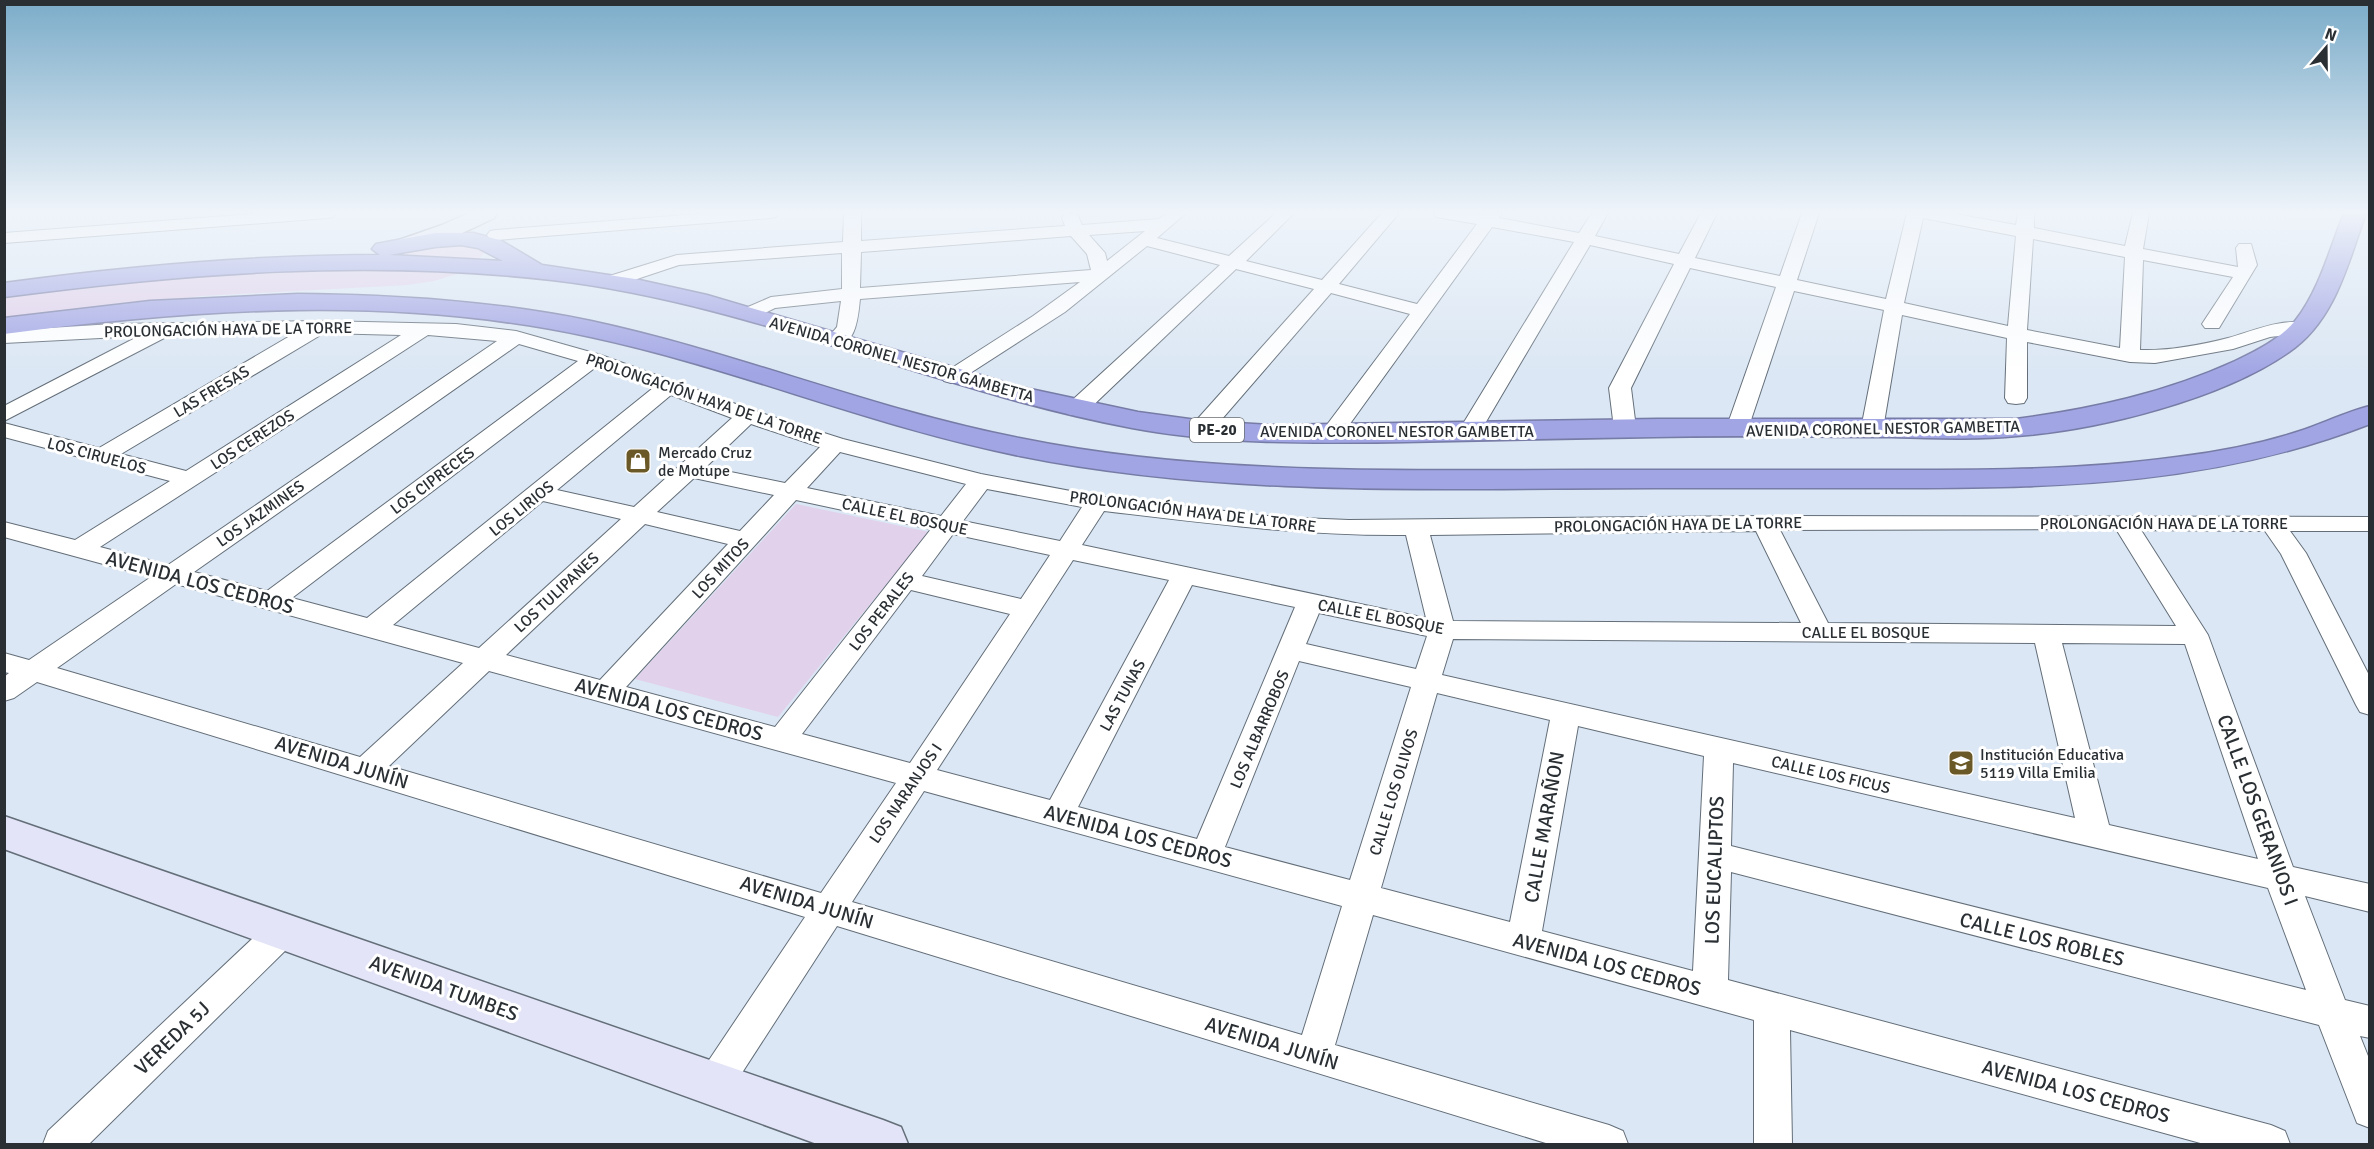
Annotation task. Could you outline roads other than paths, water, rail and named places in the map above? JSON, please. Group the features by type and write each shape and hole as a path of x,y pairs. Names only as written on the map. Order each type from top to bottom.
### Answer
{"highway":[{"name":"AVENIDA CORONEL NESTOR GAMBETTA","path":"4,290 139,273 224,267"},
{"path":"4,326 130,310 440,283 466,267"},
{"name":"AVENIDA CORONEL NESTOR GAMBETTA","path":"539,267 560,274 610,282 747,314 951,377 1076,409 1201,429 1331,434 1625,428 2016,428 2080,420 2200,387 2274,351 2303,328 2323,293 2334,267"},
{"path":"236,302 419,305 527,317 658,346 926,427 996,443 1153,468 1236,474 1335,479 1455,480 1959,479 2073,475 2153,469 2232,456 2320,435 2370,414"}],"street":[{"path":"610,282 657,267"},
{"path":"836,340 847,328 851,267"},
{"path":"1099,267 1101,275"},
{"path":"951,377 975,358 1040,321 1111,267"},
{"path":"1076,409 1228,267"},
{"path":"1246,267 1423,311"},
{"path":"1201,429 1342,267"},
{"path":"1331,434 1455,267"},
{"path":"1469,432 1568,267"},
{"path":"1625,428 1620,388 1681,267"},
{"path":"1715,267 2017,334 2130,356 2155,357 2183,354 2233,343 2267,331 2303,328"},
{"path":"1737,429 1792,267"},
{"path":"1872,429 1903,267"},
{"path":"2016,398 2017,334 2022,267"},
{"path":"2130,356 2133,267"},
{"path":"2205,267 2244,274"},
{"path":"2212,324 2247,267"},
{"path":"747,314 771,303 851,294 1101,275"},
{"name":"PROLONGACIÓN HAYA DE LA TORRE","path":"4,338 53,333 167,329 320,327 474,331 516,337 594,359 747,416 835,444 981,481 1097,503 1276,524 1349,528 1764,523 2370,524"},
{"name":"LAS FRESAS","path":"102,456 320,327"},
{"path":"4,415 167,329"},
{"name":"LOS CEREZOS","path":"79,549 424,329"},
{"path":"4,356 53,333"},
{"name":"LOS JAZMINES","path":"4,691 19,666 172,574 516,337"},
{"name":"LOS CIPRECES","path":"271,601 594,359"},
{"name":"LOS LIRIOS","path":"372,628 669,386"},
{"name":"LOS TULIPANES","path":"366,769 747,416"},
{"name":"LOS CIRUELOS","path":"4,430 190,479"},
{"name":"LOS MITOS","path":"605,692 835,444"},
{"name":"CALLE EL BOSQUE","path":"689,470 1442,630 2046,633 2195,636"},
{"name":"LOS PERALES","path":"781,740 981,481"},
{"path":"540,493 746,540"},
{"name":"LOS NARANJOS I","path":"714,1084 1097,503"},
{"name":"CALLE LOS GERANIOS I","path":"2124,522 2195,636 2281,878 2370,1110"},
{"path":"1764,523 1819,632"},
{"path":"2272,523 2293,553 2370,705"},
{"path":"1416,527 1442,630"},
{"name":"AVENIDA LOS CEDROS","path":"4,528 2271,1144"},
{"name":"LAS TUNAS","path":"1058,815 1185,575"},
{"path":"905,580 1028,609"},
{"name":"LOS ALBARROBOS","path":"1206,855 1310,602"},
{"name":"CALLE LOS OLIVOS","path":"1314,1055 1442,630"},
{"path":"2046,633 2095,834"},
{"name":"CALLE LOS FICUS","path":"1292,650 2370,898"},
{"name":"AVENIDA JUNÍN","path":"19,666 1609,1144"},
{"name":"CALLE MARAÑON","path":"1523,941 1566,712"},
{"name":"LOS EUCALIPTOS","path":"1710,992 1719,748"},
{"name":"AVENIDA TUMBES","path":"4,832 883,1144"},
{"name":"CALLE LOS ROBLES","path":"1715,855 2370,1022"},
{"name":"VEREDA 5J","path":"62,1144 283,931"},
{"path":"1772,1009 1773,1144"}],"place":[{"name":"Mercado Cruz de Motupe","path":"638,461"},
{"name":"Institución Educativa 5119 Villa Emilia","path":"1961,763"}]}
